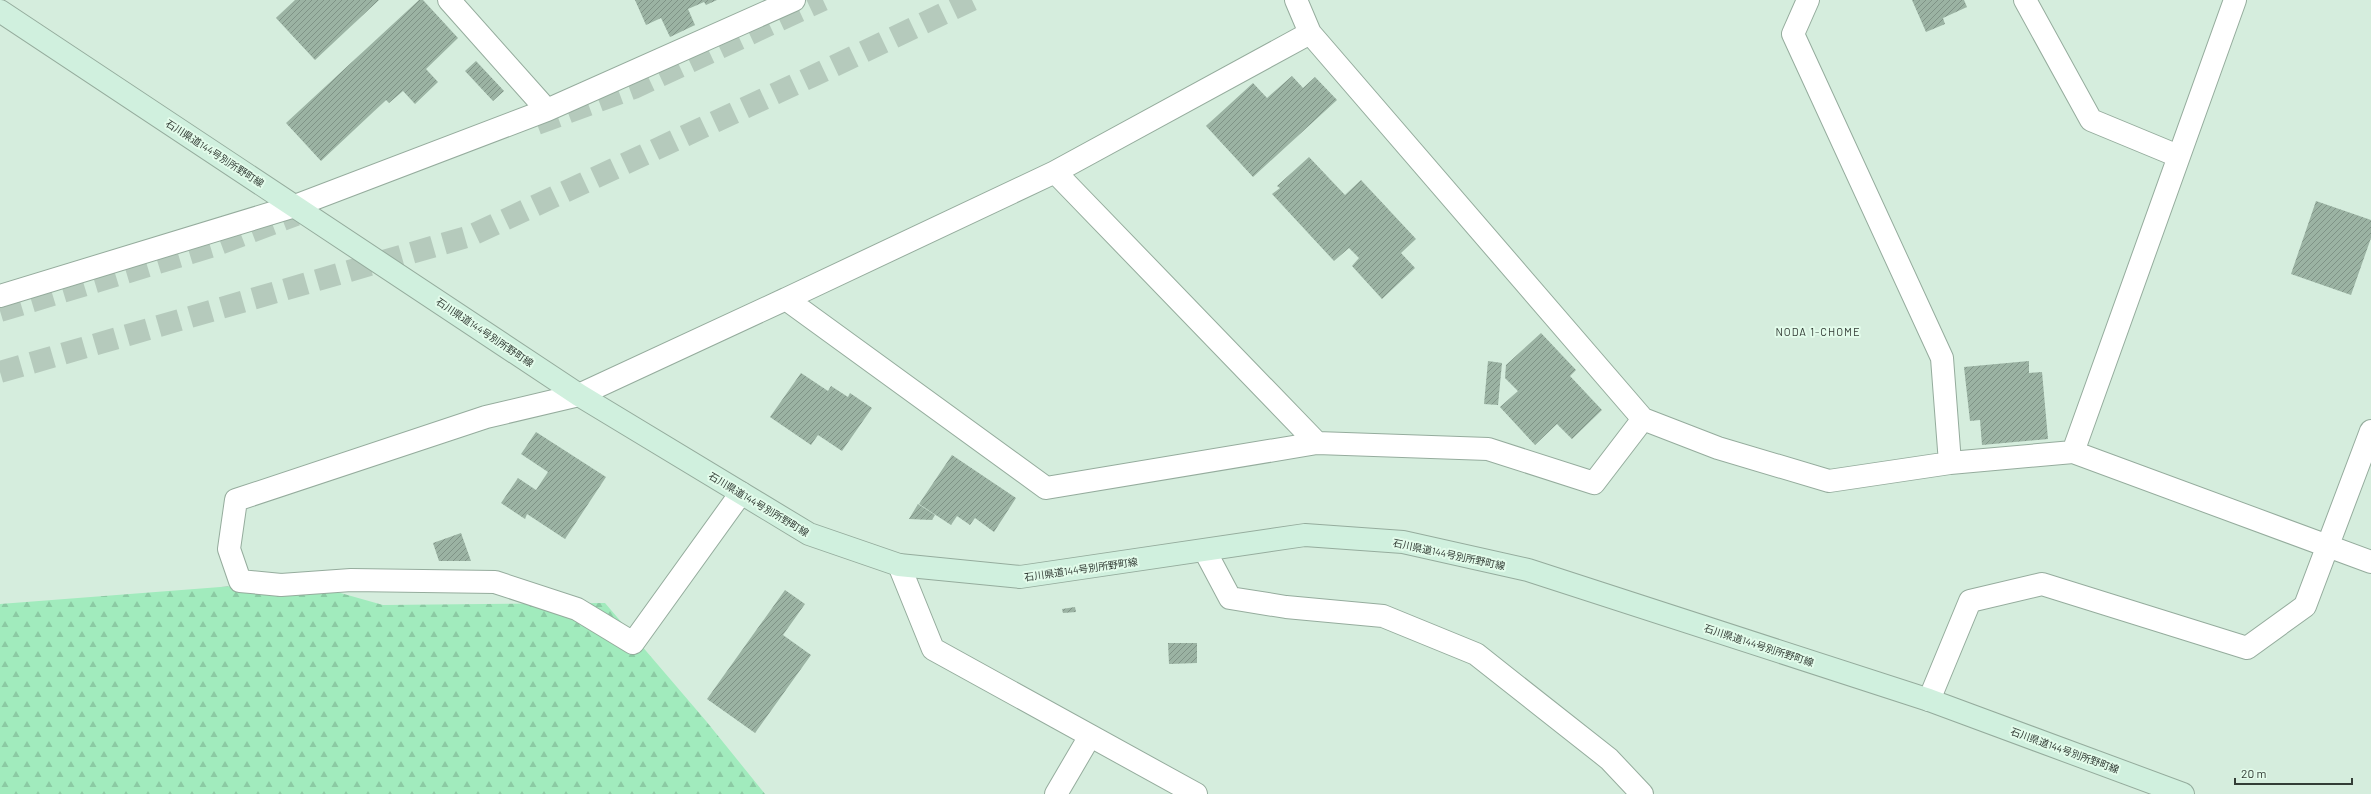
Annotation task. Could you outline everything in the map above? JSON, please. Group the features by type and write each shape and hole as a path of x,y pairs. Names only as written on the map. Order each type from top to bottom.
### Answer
{"main road":[{"name":"石川県道144号別所野町線","path":"0,11 579,395 809,534 899,565 1020,577 1305,535 1403,542 1528,570 1929,700 2183,794"}],"street":[{"path":"449,0 547,110"},
{"path":"0,296 295,206 547,110 794,0"},
{"path":"1296,0 1310,33 1643,419 1718,448 1829,481 1950,463 2073,452 2329,548 2371,562"},
{"path":"1808,0 1793,34 1942,358 1950,463"},
{"path":"2025,0 2091,120 2178,156"},
{"path":"2073,452 2235,0"},
{"path":"741,493 633,643 577,609 495,582 351,580 281,585 240,581 229,549 236,500 486,417 579,395 1055,172 1310,33"},
{"path":"1055,172 1317,444"},
{"path":"786,299 1046,488 1317,444 1488,449 1594,483 1643,419"},
{"path":"1929,700 1970,601 2042,584 2247,648 2305,606 2329,548 2371,431"},
{"path":"1205,550 1230,598 1286,607 1382,616 1476,654 1609,758 1642,794"},
{"path":"899,565 933,649 1196,794"},
{"path":"1056,794 1090,736"}],"green space":[{"path":"298,581 383,605 605,603 706,721 765,794 0,794 0,604"}],"building":[{"path":"295,0 379,0 315,60 276,18"},
{"path":"419,0 423,0 458,38 426,69 438,82 415,104 403,91 389,103 386,100 321,161 286,123"},
{"path":"635,0 717,0 706,5 704,2 688,9 695,25 670,37 661,18 646,25"},
{"path":"1912,0 1964,0 1967,7 1943,18 1945,24 1926,32"},
{"path":"476,61 504,91 493,101 465,71"},
{"path":"1292,76 1303,88 1315,77 1337,100 1253,177 1206,126 1253,83 1267,98"},
{"path":"1309,157 1345,195 1361,180 1416,239 1401,253 1415,268 1382,299 1352,266 1359,258 1349,248 1334,261 1272,194 1280,188 1277,186"},
{"path":"2316,201 2371,220 2371,238 2351,295 2291,274"},
{"path":"1541,333 1576,370 1570,376 1602,410 1572,439 1557,424 1535,445 1500,407 1518,391 1505,378 1506,365"},
{"path":"1488,361 1502,363 1498,405 1484,404"},
{"path":"2029,361 2029,373 2042,372 2048,439 1982,445 1980,420 1970,421 1964,367"},
{"path":"801,373 828,391 831,386 848,397 850,393 872,408 842,451 818,435 811,445 770,417"},
{"path":"536,432 606,477 565,539 527,514 525,519 501,503 518,478 536,490 548,472 521,454"},
{"path":"952,455 1016,498 994,532 975,518 970,525 957,516 951,525 919,504"},
{"path":"918,504 935,515 932,520 909,519"},
{"path":"461,533 471,561 439,561 433,543"},
{"path":"785,590 805,604 783,635 811,655 755,733 707,699"},
{"path":"1075,607 1076,612 1063,613 1062,609"},
{"path":"1168,643 1197,643 1197,663 1169,664"}],"tunnel":[{"path":"537,124 634,88 823,0"},
{"path":"0,372 470,236 972,0"},
{"path":"0,311 214,246 296,215"}],"district":[{"name":"NODA 1-CHOME","path":"1818,332"}]}
